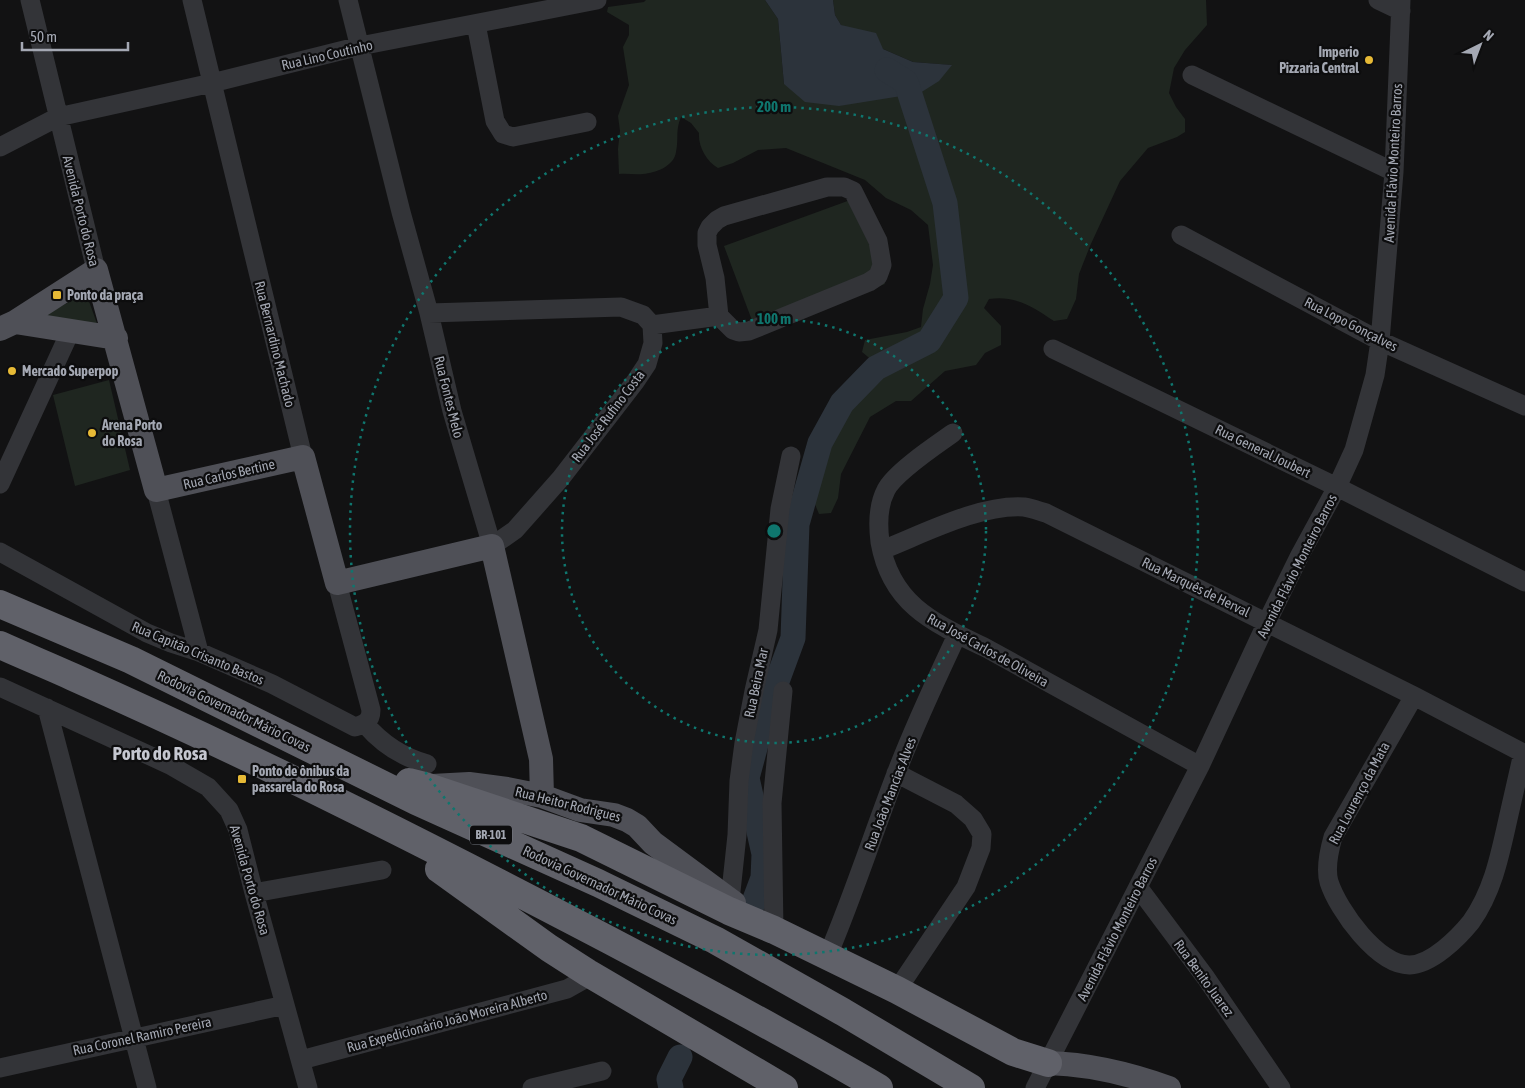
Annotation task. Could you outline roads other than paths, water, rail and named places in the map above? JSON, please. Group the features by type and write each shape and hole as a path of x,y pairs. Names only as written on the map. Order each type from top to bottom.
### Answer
{"highway":[{"name":"Rodovia Governador Mário Covas","path":"0,604 131,660 416,801 598,883 715,940 843,1012 970,1088"},
{"path":"0,645 242,756 489,878 738,1008 879,1088"},
{"path":"73,677 130,715 413,852 456,880 549,948 588,973 784,1088"},
{"path":"346,767 426,775 581,838 749,916 897,990 1013,1052 1048,1063"}],"main road":[{"path":"7,325 96,270"},
{"name":"Avenida Porto do Rosa","path":"96,270 156,490"},
{"path":"7,325 116,338"},
{"name":"Rua Carlos Bertine","path":"156,490 303,457"},
{"name":"Rua Bernardino Machado","path":"303,457 337,583"},
{"name":"Rua José Rufino Costa","path":"337,583 492,546"},
{"name":"Rua Fontes Melo","path":"492,546 541,759 542,796"},
{"name":"Rua Heitor Rodrigues","path":"426,775 542,796 580,810 614,815 627,820 637,826 653,843 749,916"},
{"path":"1048,1063 1095,1068 1170,1088"}],"street":[{"name":"Avenida Porto do Rosa","path":"30,0 96,270"},
{"name":"Rua Bernardino Machado","path":"192,0 303,457"},
{"name":"Rua Fontes Melo","path":"348,0 401,212 429,313 452,411 492,546"},
{"path":"356,26 362,0"},
{"name":"Rua Lino Coutinho","path":"0,148 58,117 212,83 360,46 476,24 530,6 597,0"},
{"path":"1378,0 1401,6"},
{"name":"Avenida Flávio Monteiro Barros","path":"1035,1088 1200,766 1300,554 1337,487 1354,450 1367,409 1380,341 1394,172 1401,6"},
{"path":"476,24 496,121 503,134 513,137 587,122"},
{"path":"1192,75 1394,172"},
{"path":"827,187 844,187 853,191 878,241 882,265 878,276 869,282 749,331 739,332 733,330 719,316 707,233 717,220 724,216 827,187"},
{"name":"Rua Lopo Gonçalves","path":"1181,235 1380,341 1525,406"},
{"path":"429,313 621,307 643,315 652,325 719,316"},
{"name":"Rua José Rufino Costa","path":"492,546 515,530 561,478 634,382 647,364 653,343 652,325"},
{"path":"0,484 70,332"},
{"name":"Rua General Joubert","path":"1053,349 1337,487 1525,582"},
{"name":"Rua José Carlos de Oliveira","path":"953,433 895,477 886,490 881,505 878,529 882,550 891,578 906,600 918,611 957,634 986,648 1200,766"},
{"name":"Rua Beira Mar","path":"749,916 742,762 754,691 768,630 780,509 791,456"},
{"name":"Avenida Porto do Rosa","path":"156,490 199,652"},
{"name":"Rua Marquês de Herval","path":"882,550 975,513 998,508 1025,507 1046,514 1267,622 1524,753"},
{"name":"Rua Capitão Crisanto Bastos","path":"1,550 147,633 199,652 277,687 355,727 365,724"},
{"name":"Rua Bernardino Machado","path":"337,583 371,710 371,716 365,724"},
{"name":"Rua João Mancias Alves","path":"828,956 846,913 896,773 957,634"},
{"name":"Avenida Porto do Rosa","path":"0,687 170,765 208,787 229,810 237,827 308,1088"},
{"path":"749,916 772,803 783,691"},
{"name":"Rua Lourenço da Mata","path":"1414,696 1333,837 1328,853 1329,881 1343,909 1361,934 1380,953 1398,964 1412,965 1432,958 1449,945 1470,922 1483,902 1496,872 1524,753"},
{"path":"47,708 147,1088"},
{"path":"365,724 376,737 408,758 426,775"},
{"path":"896,773 956,804 973,819 982,834 981,848 966,887 897,990"},
{"path":"254,892 382,870"},
{"name":"Rua Benito Juarez","path":"1138,887 1206,978 1267,1079 1281,1088"},
{"name":"Rua Expedicionário João Moreira Alberto","path":"301,1060 567,990 583,980 588,973"},
{"name":"Rua Coronel Ramiro Pereira","path":"0,1068 285,1005"},
{"path":"532,1088 602,1070"}],"waterway":[{"path":"754,902 763,878 764,854 747,778 762,722 793,638 797,524 820,443 842,403 876,368 929,341 956,298 945,203 906,82 887,70"},
{"path":"671,1088 669,1079 680,1057"}],"place":[{"name":"Imperio Pizzaria Central","path":"1369,60"},
{"name":"Ponto da praça","path":"57,295"},
{"name":"Mercado Superpop","path":"12,371"},
{"name":"Arena Porto do Rosa","path":"92,433"},
{"name":"Ponto de ônibus da passarela do Rosa","path":"242,779"}],"district":[{"name":"Porto do Rosa","path":"160,753"}]}
